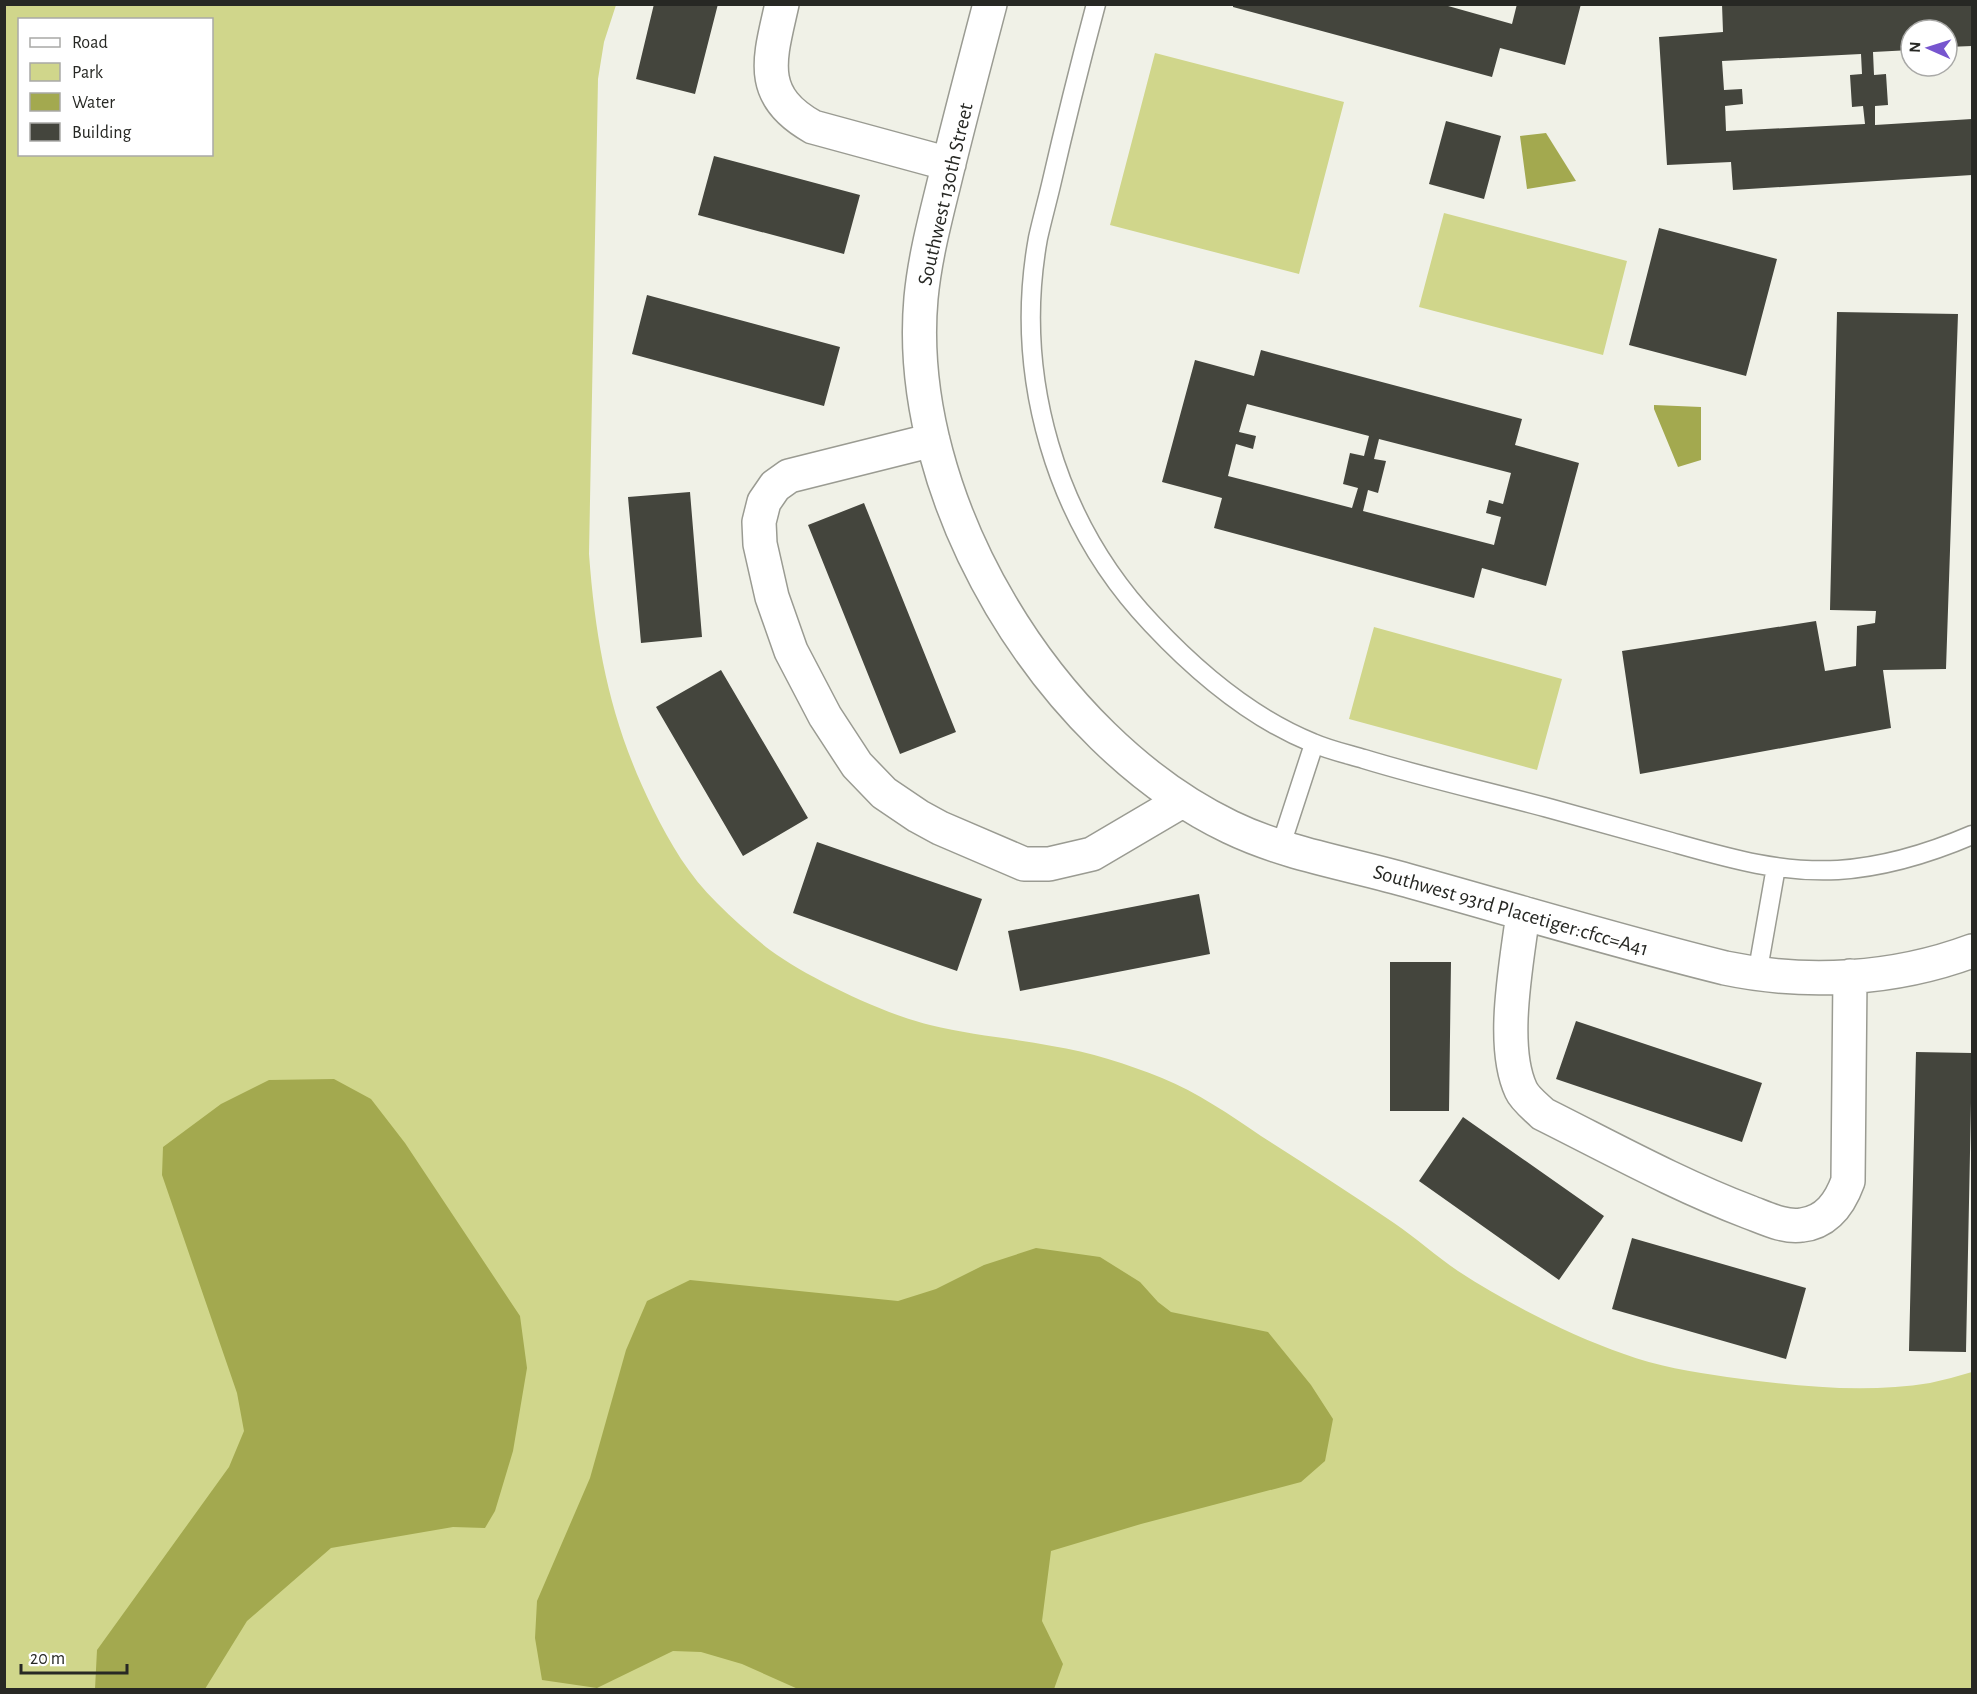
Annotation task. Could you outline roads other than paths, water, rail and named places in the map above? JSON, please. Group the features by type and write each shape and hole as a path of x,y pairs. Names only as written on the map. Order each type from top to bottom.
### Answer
{"street":[{"path":"782,4 771,55 771,76 778,97 795,117 813,127 949,164"},
{"name":"Southwest 130th Street","path":"990,4 927,252 921,300 920,351 924,392 933,440 951,503 972,550 1015,626 1048,675 1109,742 1182,801"},
{"path":"933,440 789,476 775,486 764,502 759,522 760,544 772,597 791,651 825,716 856,765 884,793 918,816 940,828 1024,864 1049,864 1092,854 1182,801"},
{"name":"Southwest 93rd Placetiger:cfcc=A41","path":"1182,801 1232,828 1280,848 1407,880 1684,958 1757,975 1789,977 1882,974 1934,963 1972,951"},
{"path":"1523,913 1511,1020 1513,1060 1521,1093 1543,1114 1708,1197 1774,1222 1800,1226 1819,1220 1834,1209 1843,1195 1848,1180 1850,976"}],"lane":[{"path":"1096,4 1038,239 1032,296 1031,345 1036,388 1045,430 1072,509 1120,589 1169,642 1198,669 1241,702 1277,726 1314,744 1393,768 1538,805 1753,865 1809,870 1865,867 1936,849 1972,835"},
{"path":"1280,848 1314,744"},
{"path":"1757,975 1776,867"}],"water":[{"path":"1546,133 1576,181 1527,189 1520,136"},
{"path":"1654,405 1701,407 1701,460 1678,467"},
{"path":"334,1079 371,1099 405,1143 520,1316 527,1368 513,1451 495,1511 485,1528 453,1527 331,1548 247,1621 205,1689 95,1689 97,1650 229,1467 244,1431 237,1393 162,1175 163,1147 221,1104 269,1080"},
{"path":"1036,1248 1100,1257 1140,1282 1158,1302 1171,1312 1268,1332 1311,1385 1333,1419 1325,1461 1301,1482 1141,1524 1051,1551 1042,1621 1063,1664 1054,1689 798,1689 742,1664 701,1652 673,1651 597,1688 542,1680 535,1638 537,1601 590,1478 626,1350 647,1301 690,1280 898,1301 936,1289 984,1265"}]}
